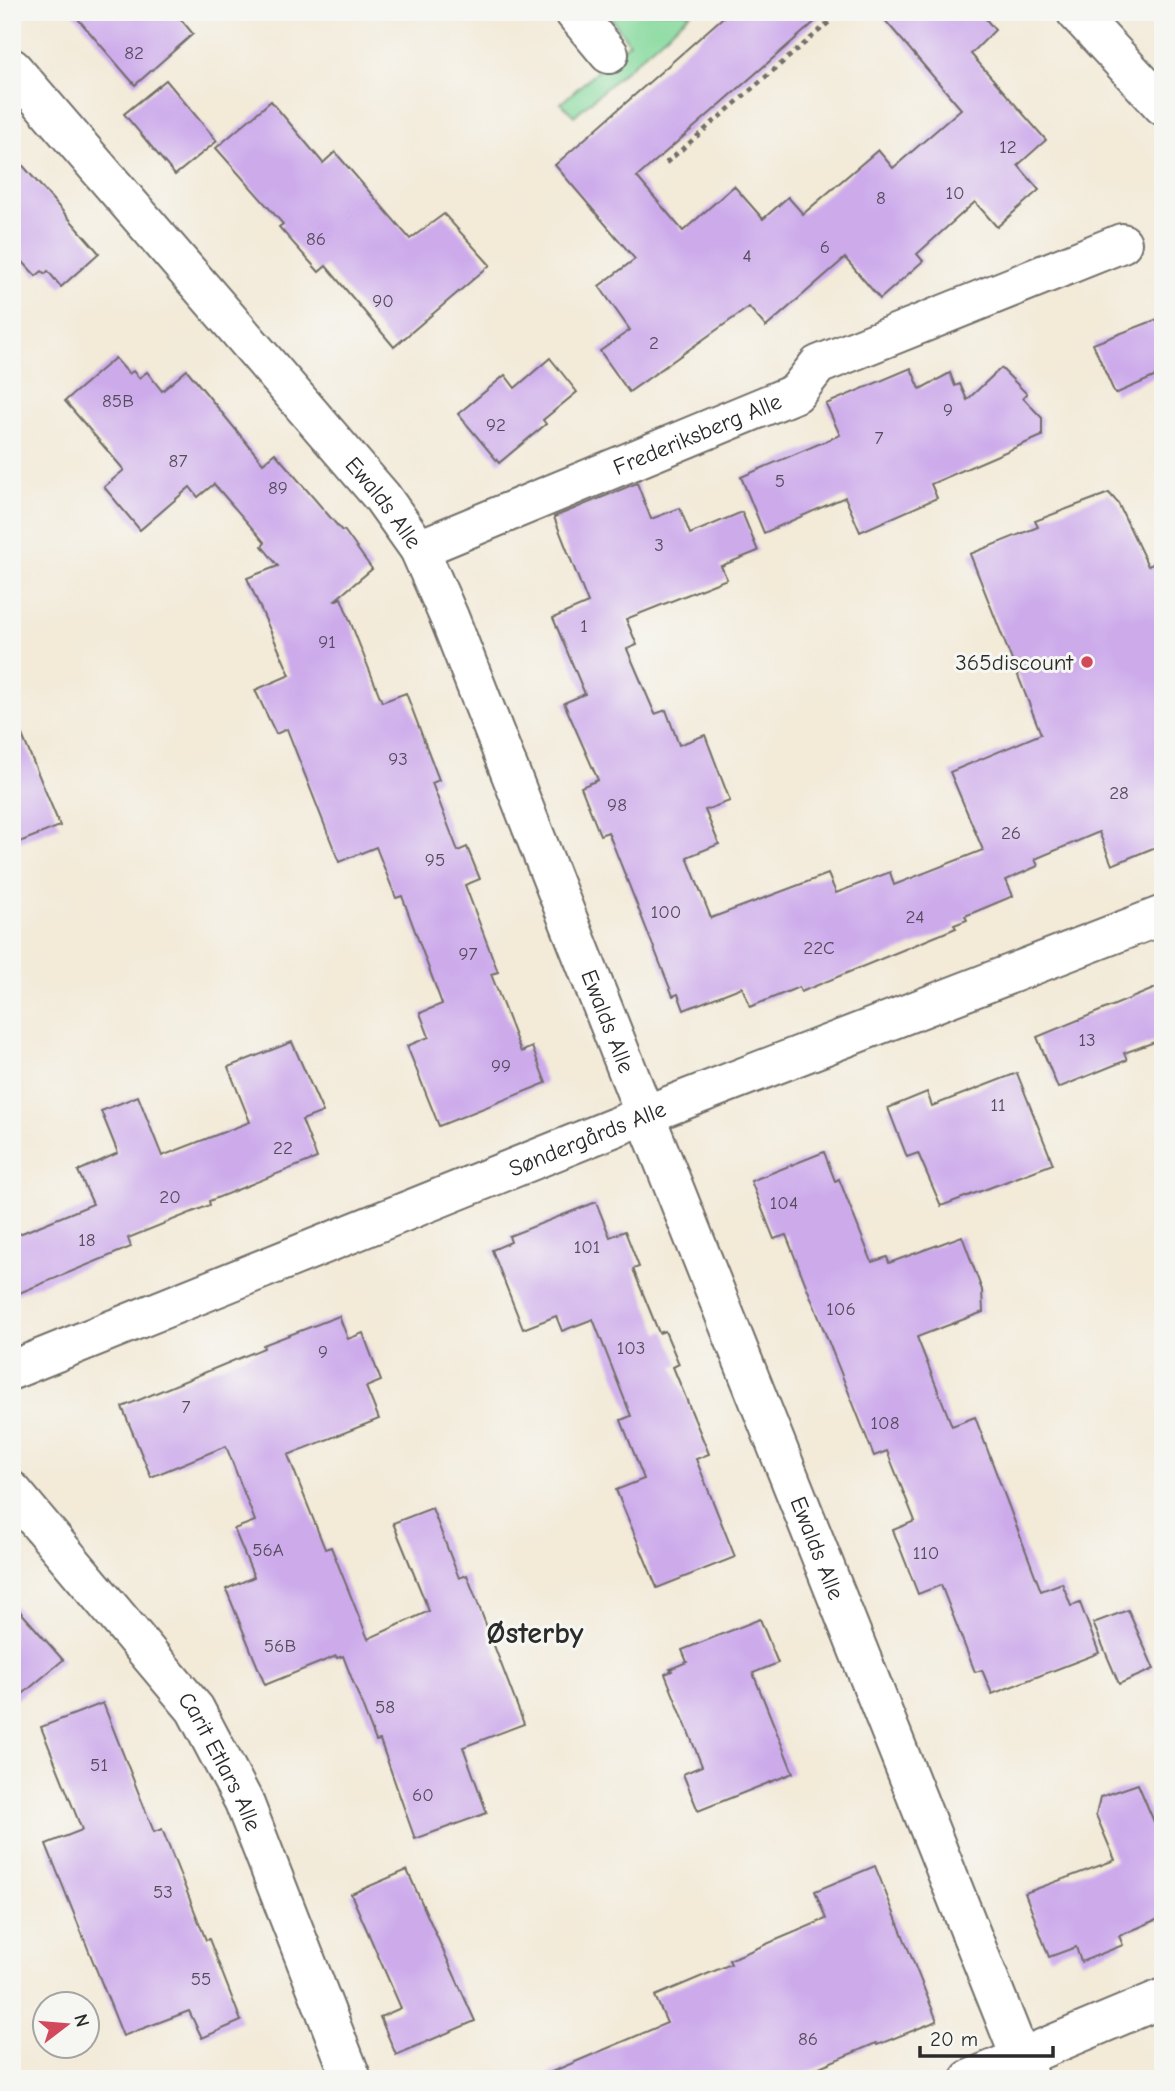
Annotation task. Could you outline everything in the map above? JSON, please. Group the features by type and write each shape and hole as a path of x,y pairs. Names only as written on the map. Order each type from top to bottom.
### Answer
{"street":[{"path":"574,12 608,54"},
{"path":"1076,12 1163,106"},
{"name":"Ewalds Alle","path":"12,68 382,497 419,549 449,617 1025,2068"},
{"name":"Frederiksberg Alle","path":"419,549 796,393 818,365 1122,243"},
{"name":"Søndergårds Alle","path":"12,1370 645,1115 1163,915"},
{"name":"Carit Etlars Alle","path":"12,1491 195,1709 244,1802 352,2079"},
{"path":"970,2079 1025,2068 1163,1998"}],"path":[{"path":"666,163 841,12"}],"green space":[{"path":"607,12 692,12 574,116 561,103 629,43"}],"building":[{"path":"72,12 175,12 193,34 135,85"},
{"path":"729,12 826,12 637,177 683,231 734,186 763,219 788,197 803,214 878,150 893,168 961,109 878,12 980,12 995,30 971,54 1046,140 1018,165 1039,190 997,227 975,202 917,254 923,261 880,299 845,258 766,327 749,307 629,392 600,351 630,330 599,286 635,259 555,165"},
{"path":"166,80 217,141 175,175 124,114"},
{"path":"271,101 323,163 335,152 410,239 444,214 490,265 394,347 326,266 319,272 279,227 283,224 216,148"},
{"path":"12,153 99,253 61,287 48,271 45,274 42,271 36,276 12,250"},
{"path":"1163,317 1163,373 1115,394 1093,344"},
{"path":"115,358 129,374 133,371 139,378 147,372 162,391 187,370 263,463 275,453 342,531 344,530 372,569 334,601 341,598 382,702 406,693 439,780 432,783 458,851 467,847 480,879 465,885 498,972 491,974 521,1052 532,1047 546,1083 439,1126 407,1046 429,1037 420,1013 442,1004 402,896 396,898 376,847 339,862 287,729 276,734 255,690 290,675 247,578 278,566 262,546 265,543 214,484 198,497 190,487 140,530 104,487 124,470 65,401"},
{"path":"550,358 577,392 543,420 546,424 499,463 458,414 505,375 515,388"},
{"path":"911,368 920,389 950,373 955,386 960,384 967,400 1001,368 1027,394 1023,398 1042,418 1042,436 931,484 937,498 860,532 845,497 764,533 741,477 840,435 826,404"},
{"path":"637,483 651,519 680,508 690,534 742,512 758,551 721,566 727,579 626,619 637,645 627,649 655,714 666,710 679,745 705,735 730,801 705,810 719,844 687,857 711,918 828,874 836,893 890,872 894,885 983,850 950,772 1041,734 970,554 1038,527 1035,521 1109,493 1118,503 1148,566 1163,560 1163,844 1112,865 1099,832 1035,859 1038,866 1006,880 1013,896 965,916 967,920 954,925 956,928 801,992 799,987 750,1007 742,987 684,1010 678,994 673,996 608,832 600,835 581,787 598,780 564,703 585,694 553,618 588,603 554,517"},
{"path":"12,711 60,826 12,845"},
{"path":"1163,985 1163,1039 1124,1053 1127,1060 1058,1088 1037,1037"},
{"path":"292,1042 323,1112 302,1120 317,1158 209,1201 210,1205 128,1238 131,1247 12,1296 12,1237 93,1204 78,1171 118,1153 101,1111 138,1096 162,1156 250,1122 228,1067"},
{"path":"1017,1073 1053,1164 941,1206 918,1153 907,1157 888,1108 927,1092 932,1106"},
{"path":"824,1152 835,1181 839,1179 872,1262 887,1257 889,1263 962,1236 982,1290 983,1312 917,1337 952,1426 975,1417 1041,1591 1062,1583 1071,1606 1080,1603 1099,1653 992,1694 982,1670 975,1672 941,1585 918,1594 893,1530 915,1521 887,1451 874,1456 786,1235 774,1239 751,1181"},
{"path":"596,1202 610,1237 625,1231 639,1267 633,1269 659,1333 665,1331 679,1364 673,1367 709,1454 696,1459 735,1557 657,1588 616,1490 644,1479 621,1420 631,1416 593,1319 562,1331 556,1316 523,1329 492,1250 511,1242 509,1236"},
{"path":"339,1316 348,1339 363,1333 381,1381 366,1387 379,1419 288,1455 325,1549 331,1547 368,1639 429,1611 393,1523 432,1508 459,1578 467,1575 524,1724 463,1747 487,1813 415,1839 380,1740 376,1741 343,1656 336,1656 265,1685 226,1589 254,1577 234,1529 255,1521 226,1446 151,1477 122,1407 264,1348 263,1345"},
{"path":"12,1602 63,1660 12,1703"},
{"path":"1128,1610 1154,1669 1119,1684 1093,1623"},
{"path":"760,1619 778,1663 753,1673 793,1773 698,1811 683,1774 702,1766 665,1674 687,1662 682,1650"},
{"path":"103,1703 154,1832 162,1829 241,2021 202,2038 189,2011 123,2036 46,1844 82,1830 41,1727"},
{"path":"1138,1784 1163,1843 1163,1917 1119,1936 1123,1945 1081,1962 1076,1947 1049,1957 1025,1893 1115,1860 1096,1815 1100,1797"},
{"path":"875,1866 937,2021 791,2079 535,2079 667,2023 655,1996 731,1964 729,1960 826,1919 815,1891"},
{"path":"407,1870 475,2021 396,2055 380,2017 401,2008 351,1894"}],"place":[{"name":"365discount","path":"1087,662"}],"district":[{"name":"Østerby","path":"535,1633"}]}
